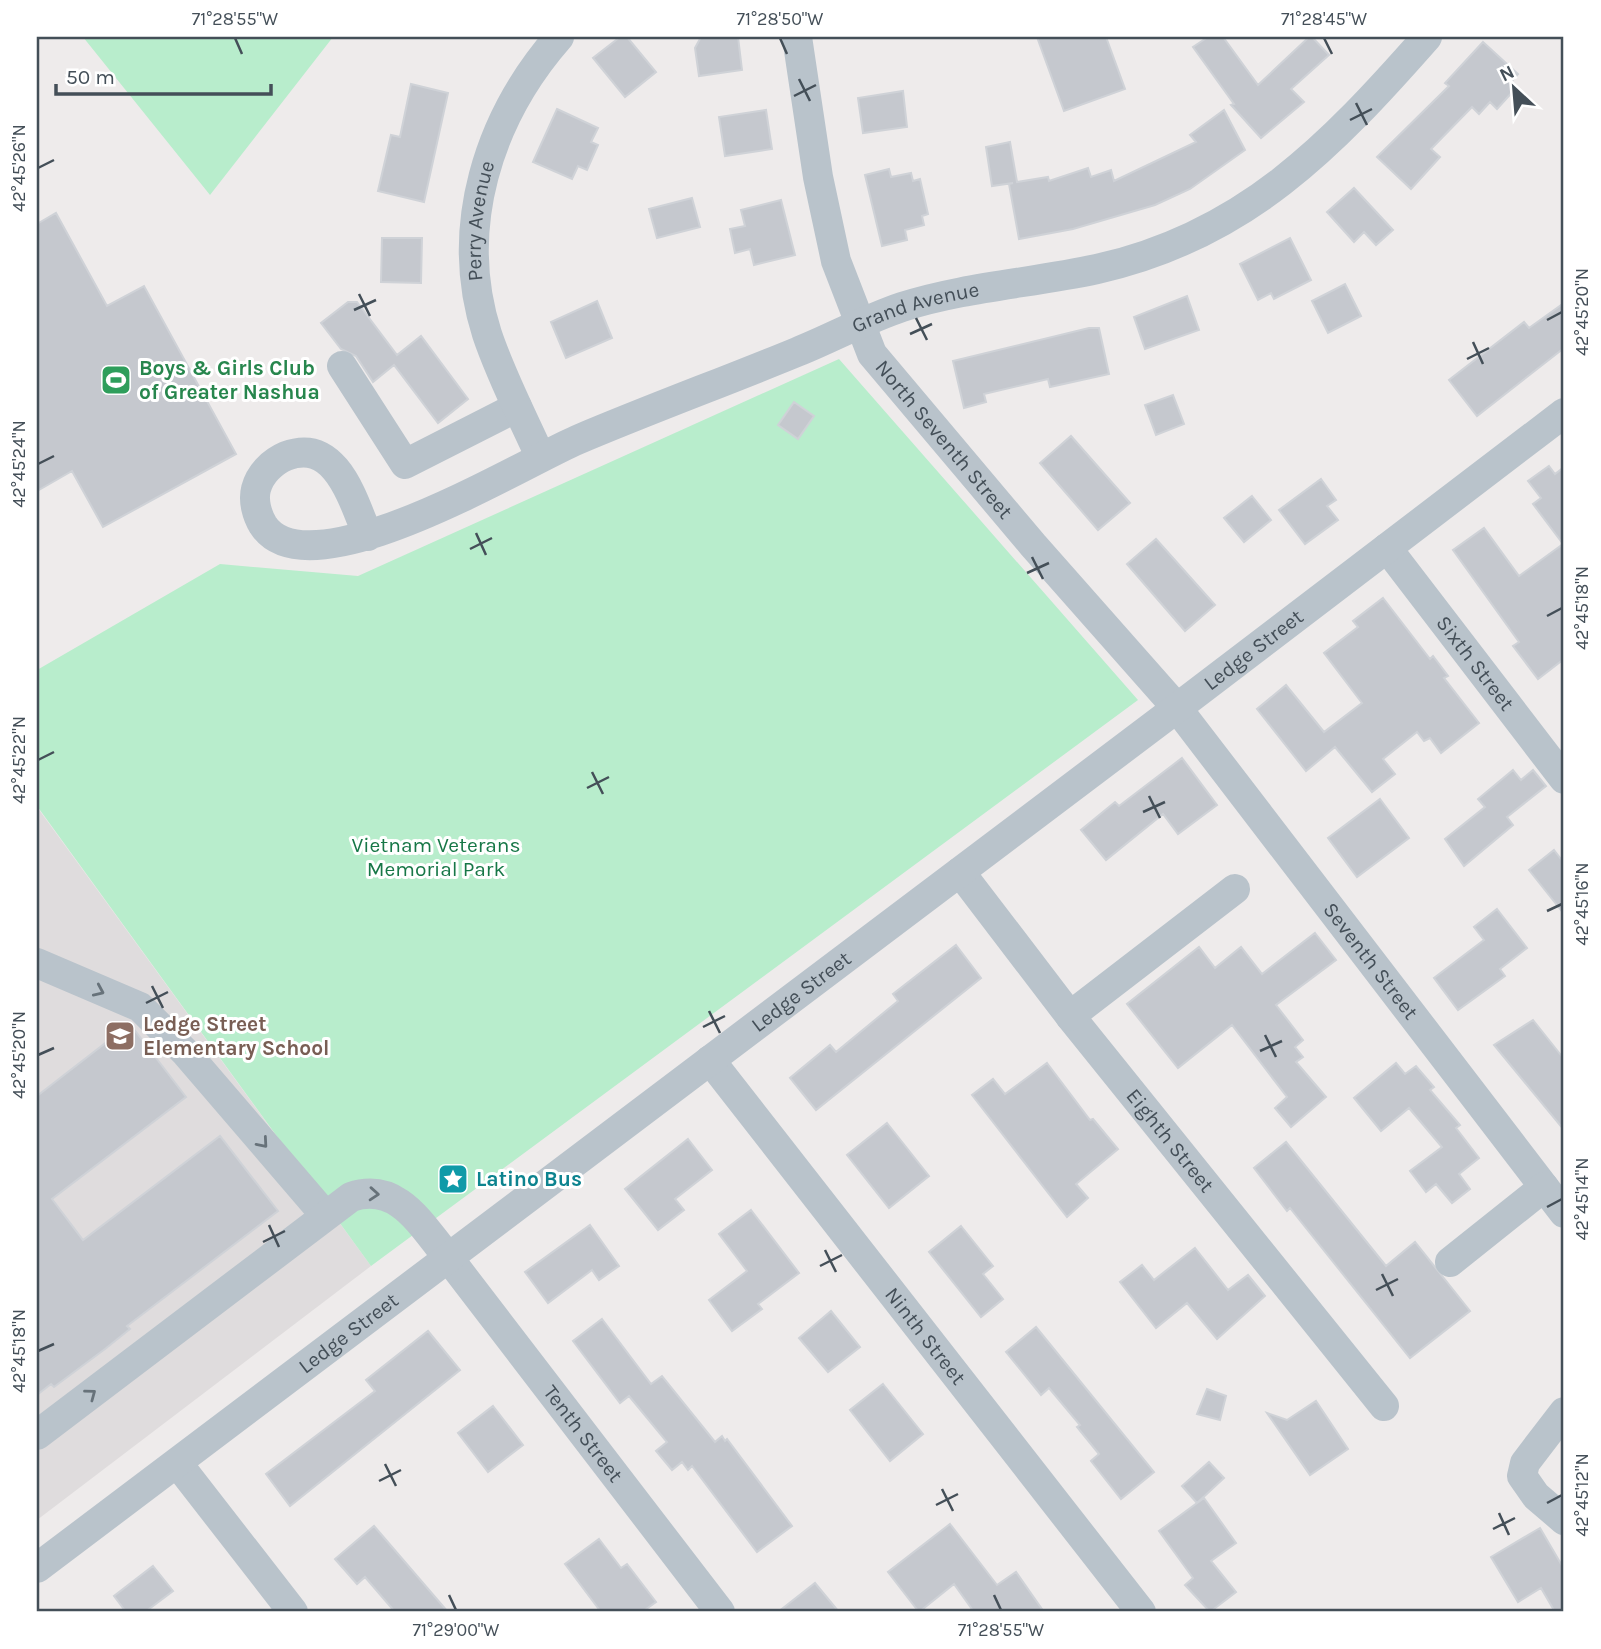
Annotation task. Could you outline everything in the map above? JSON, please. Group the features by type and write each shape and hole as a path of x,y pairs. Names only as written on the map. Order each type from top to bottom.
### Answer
{"street":[{"name":"Perry Avenue","path":"540,456 487,333 477,294 476,258 481,187 488,155 514,96 536,63 559,37"},
{"name":"North Seventh Street","path":"797,37 823,201 836,261 858,325 872,354 1033,545 1177,708"},
{"name":"Grand Avenue","path":"368,536 421,517 540,456 902,307 1098,269 1134,259 1212,225 1262,198 1322,150 1427,37"},
{"path":"342,366 405,464 517,407"},
{"name":"Ledge Street","path":"37,1568 178,1464 447,1256 1177,708 1564,412"},
{"name":"Sixth Street","path":"1387,548 1564,779"},
{"name":"Seventh Street","path":"1177,708 1564,1213"},
{"name":"Eighth Street","path":"960,872 1070,1016 1384,1406"},
{"path":"1070,1016 1235,889"},
{"path":"37,964 140,1007 186,1053 325,1215"},
{"name":"Ninth Street","path":"710,1060 1141,1612"},
{"path":"1450,1262 1544,1187"},
{"name":"Tenth Street","path":"37,1435 351,1196 365,1192 383,1194 397,1198 408,1208 447,1256 720,1612"},
{"path":"1564,1412 1525,1463 1522,1476 1536,1496 1564,1520"},
{"path":"178,1464 293,1612"}],"shaded area":[{"name":"Ledge Street Elementary School","path":"37,807 371,1266 37,1520"}],"green space":[{"path":"83,37 333,37 210,195"},
{"name":"Vietnam Veterans Memorial Park","path":"839,359 1138,700 371,1266 37,806 37,670 220,564 358,576"}],"building":[{"path":"620,37 627,37 656,72 625,97 593,58"},
{"path":"701,37 738,37 742,70 699,76 695,48"},
{"path":"1037,37 1106,37 1125,89 1064,111"},
{"path":"1208,37 1223,37 1258,85 1309,37 1329,55 1291,89 1304,102 1261,138 1231,105 1234,104 1193,47"},
{"path":"1483,42 1518,74 1510,83 1516,88 1497,109 1490,102 1479,114 1472,107 1431,149 1440,157 1411,189 1377,157 1449,86 1445,83"},
{"path":"411,84 448,93 424,202 378,191 391,135 400,137"},
{"path":"903,91 907,127 863,133 858,98"},
{"path":"557,109 598,128 591,142 598,145 587,170 578,166 572,179 533,162"},
{"path":"766,110 772,149 725,156 719,117"},
{"path":"1224,110 1245,150 1190,189 1155,205 1073,229 1019,239 1009,184 1013,183 992,186 986,147 1010,142 1017,182 1048,177 1049,181 1088,168 1091,177 1111,170 1114,181 1196,142 1190,135"},
{"path":"889,169 891,177 911,173 913,181 920,179 928,214 922,216 924,225 905,230 907,240 882,246 865,175"},
{"path":"1354,188 1393,230 1376,245 1364,232 1354,242 1327,212"},
{"path":"692,198 700,227 657,238 649,209"},
{"path":"781,200 795,255 754,265 750,249 735,253 730,229 745,226 741,210"},
{"name":"Boys & Girls Club of Greater Nashua","path":"56,213 107,306 144,286 236,454 103,527 72,471 37,491 37,224"},
{"path":"382,238 422,238 421,283 381,282"},
{"path":"1290,238 1311,280 1274,299 1271,293 1258,300 1240,264"},
{"path":"1345,284 1361,316 1328,333 1312,301"},
{"path":"1187,296 1199,330 1145,349 1134,317"},
{"path":"597,301 612,338 566,358 551,322"},
{"path":"348,302 357,302 397,355 421,336 468,399 438,423 394,365 373,382 356,356 341,349 321,323"},
{"path":"1564,303 1564,348 1477,416 1449,380 1524,322 1529,328"},
{"path":"1089,328 1099,328 1109,374 1050,387 1048,379 984,394 986,402 964,408 953,361"},
{"path":"1173,395 1184,424 1156,435 1145,405"},
{"path":"794,402 814,416 798,439 778,425"},
{"path":"1071,436 1130,503 1098,530 1040,463"},
{"path":"1549,466 1555,474 1564,467 1564,659 1538,679 1513,646 1519,642 1453,550 1484,528 1519,576 1563,544 1533,504 1541,498 1528,481"},
{"path":"1321,479 1336,500 1327,506 1338,520 1305,544 1279,510"},
{"path":"1252,496 1271,520 1244,542 1224,518"},
{"path":"1156,539 1215,605 1185,631 1127,564"},
{"path":"1383,598 1430,659 1433,656 1448,676 1444,678 1479,723 1441,753 1430,738 1424,741 1417,732 1383,759 1395,774 1372,792 1335,747 1306,771 1257,709 1286,685 1324,732 1362,703 1324,653 1358,627 1353,621"},
{"path":"1182,758 1217,805 1178,834 1163,814 1106,860 1081,830 1115,802 1119,806"},
{"path":"1513,770 1521,780 1533,770 1546,786 1507,817 1513,825 1464,866 1445,839 1485,807 1478,799"},
{"path":"1380,799 1409,838 1357,877 1328,838"},
{"path":"1554,850 1564,863 1564,914 1529,870"},
{"path":"1497,909 1527,948 1500,969 1505,976 1458,1010 1434,978 1484,940 1474,927"},
{"path":"1315,933 1336,960 1276,1005 1303,1040 1295,1047 1303,1057 1296,1062 1326,1097 1291,1127 1275,1108 1287,1097 1232,1025 1178,1068 1127,1004 1199,947 1215,968 1241,947 1262,974"},
{"path":"956,945 981,978 816,1110 790,1078 830,1045 836,1052 898,1001 893,994"},
{"path":"1533,1020 1564,1059 1564,1130 1494,1045"},
{"path":"130,1024 186,1097 52,1199 83,1240 220,1136 278,1211 127,1326 130,1329 105,1349 54,1387 51,1384 37,1395 37,1096"},
{"path":"1047,1063 1090,1120 1093,1119 1118,1149 1076,1184 1088,1198 1067,1217 972,1095 993,1079 1005,1094"},
{"path":"1396,1063 1405,1074 1416,1066 1434,1087 1430,1090 1460,1125 1456,1128 1479,1158 1459,1174 1470,1189 1452,1203 1436,1184 1426,1192 1410,1171 1442,1147 1409,1108 1381,1131 1354,1098"},
{"path":"887,1123 929,1176 889,1208 847,1155"},
{"path":"688,1139 712,1170 675,1199 684,1210 658,1230 625,1189"},
{"path":"1286,1142 1386,1266 1415,1242 1470,1311 1410,1358 1290,1208 1287,1211 1254,1168"},
{"path":"751,1210 799,1273 758,1304 762,1309 732,1331 709,1300 747,1271 719,1234"},
{"path":"590,1225 619,1266 599,1280 592,1270 548,1303 525,1272"},
{"path":"961,1226 993,1266 983,1274 1003,1299 981,1317 929,1252"},
{"path":"1195,1248 1228,1290 1248,1275 1265,1296 1217,1339 1187,1303 1156,1328 1120,1282 1142,1265 1154,1280"},
{"path":"831,1311 860,1347 828,1372 799,1338"},
{"path":"602,1319 651,1384 662,1376 715,1442 722,1436 725,1441 727,1439 792,1526 757,1552 692,1466 688,1470 682,1462 672,1470 656,1451 667,1442 629,1396 620,1403 573,1341"},
{"path":"1036,1327 1154,1472 1121,1499 1091,1461 1099,1454 1077,1427 1080,1425 1049,1388 1041,1395 1006,1352"},
{"path":"428,1331 460,1370 290,1506 266,1474 375,1391 366,1380"},
{"path":"883,1384 923,1434 890,1461 850,1410"},
{"path":"1207,1389 1226,1396 1220,1420 1197,1414"},
{"path":"1316,1401 1348,1449 1310,1475 1267,1413 1287,1420"},
{"path":"493,1406 523,1445 488,1472 458,1433"},
{"path":"1209,1462 1224,1478 1197,1503 1182,1486"},
{"path":"1204,1498 1236,1543 1211,1561 1236,1592 1210,1612 1185,1585 1193,1578 1159,1531"},
{"path":"950,1524 997,1585 1016,1572 1044,1612 974,1612 954,1584 919,1612 888,1572"},
{"path":"374,1526 448,1612 395,1612 365,1577 357,1584 335,1559"},
{"path":"1540,1528 1564,1569 1564,1612 1555,1612 1541,1588 1518,1602 1491,1557"},
{"path":"599,1539 621,1568 627,1564 656,1602 642,1612 601,1612 565,1564"},
{"path":"153,1566 173,1591 145,1612 126,1612 114,1596"},
{"path":"815,1583 839,1612 778,1612"}],"place":[{"name":"Boys & Girls Club of Greater Nashua","path":"116,380"},
{"name":"Ledge Street Elementary School","path":"120,1036"},
{"name":"Latino Bus","path":"453,1179"}]}
